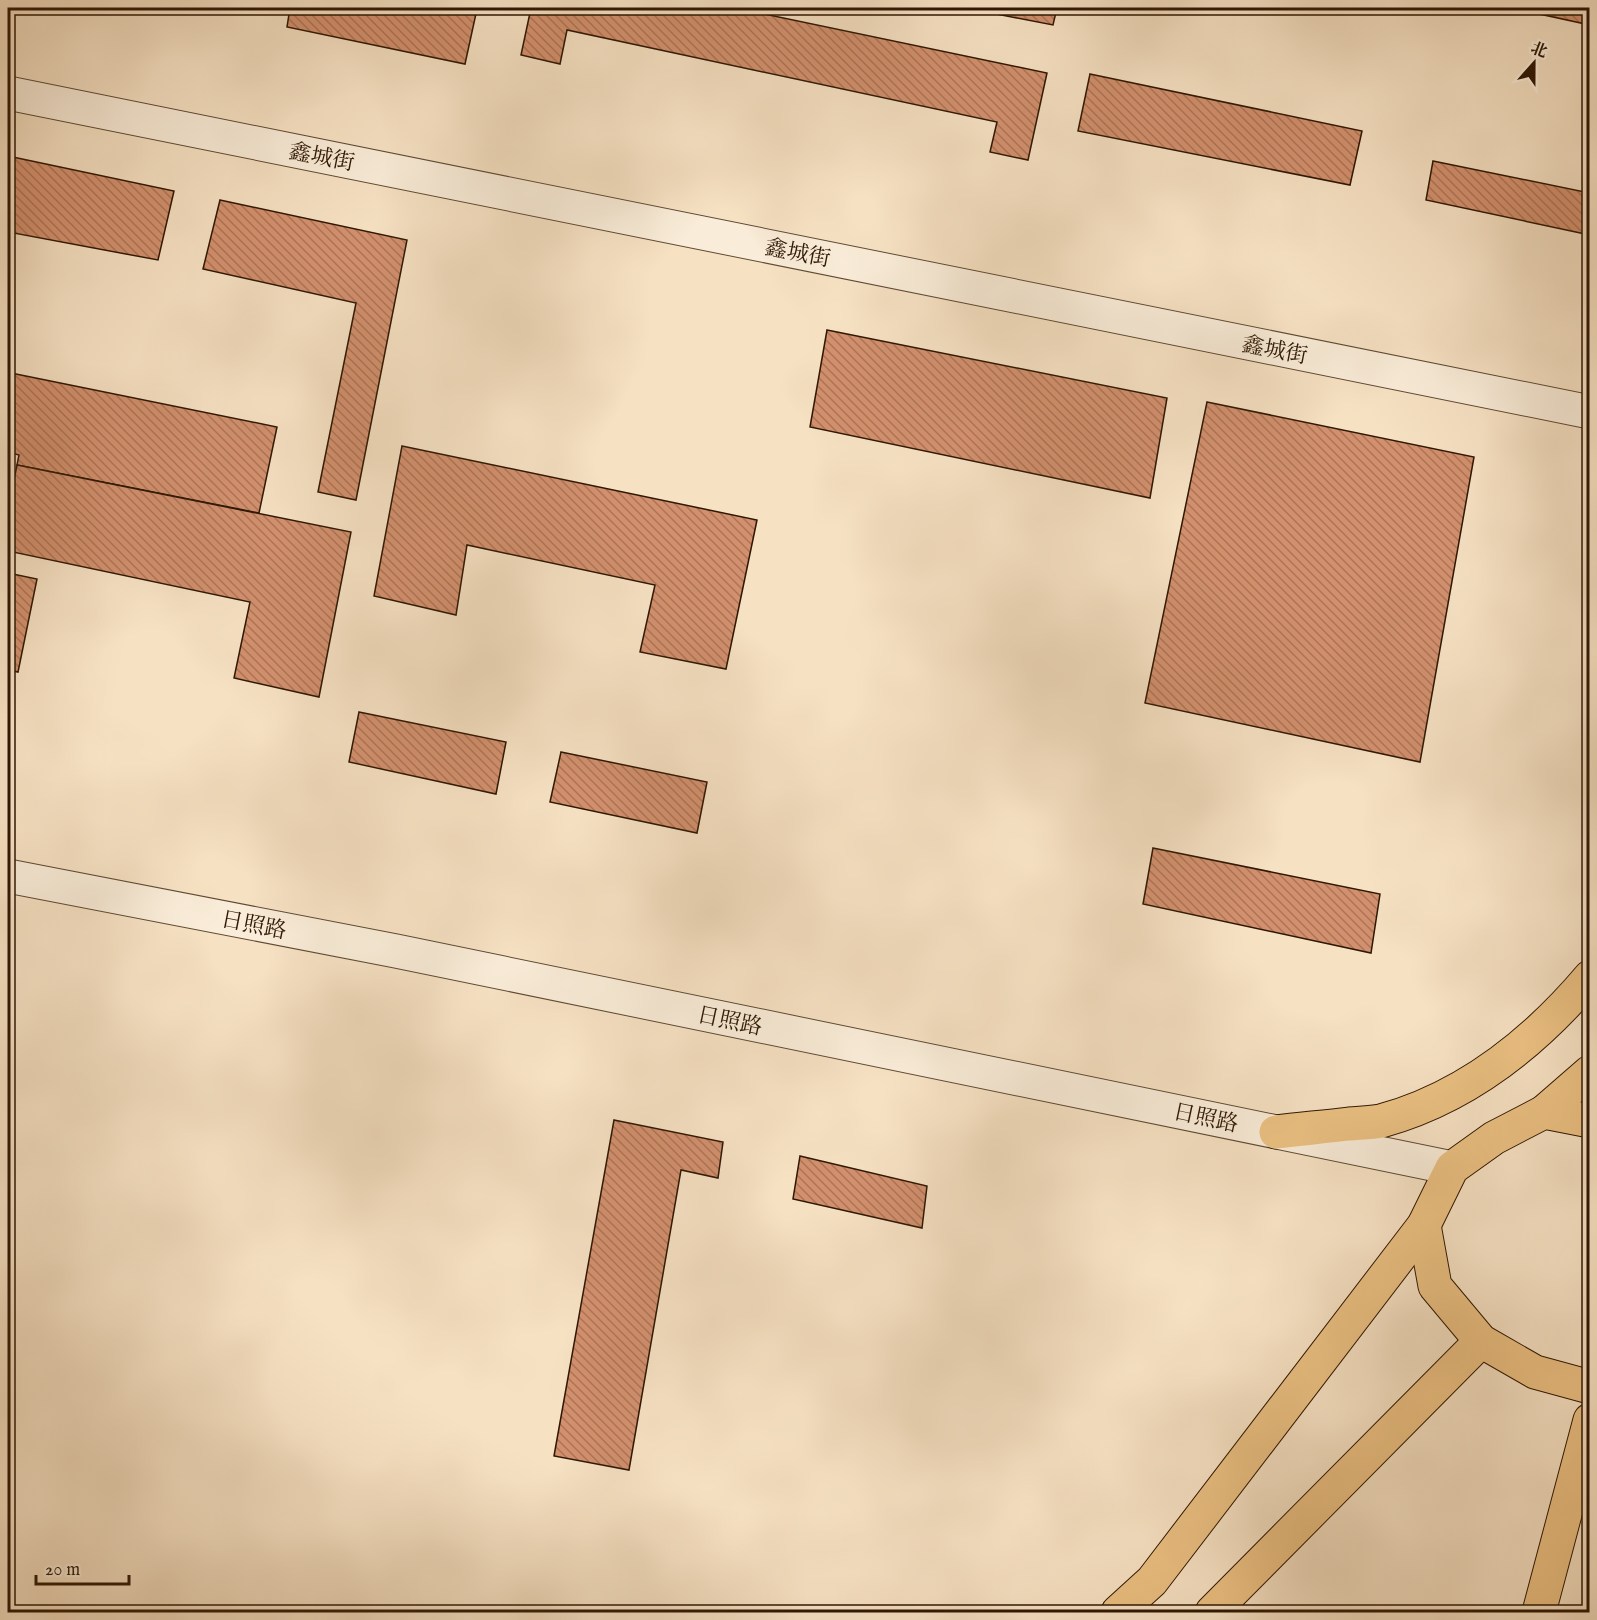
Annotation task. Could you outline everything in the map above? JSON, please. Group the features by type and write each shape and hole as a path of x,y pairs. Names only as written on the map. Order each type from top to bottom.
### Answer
{"main road":[{"path":"1276,1132 1380,1121 1459,1088 1496,1066 1530,1040 1561,1010 1590,976"},
{"path":"1118,1612 1152,1581 1424,1225 1452,1168 1494,1138 1545,1112 1590,1072"},
{"path":"1545,1112 1590,1121"},
{"path":"1424,1225 1435,1286 1481,1341 1536,1372 1590,1387"},
{"path":"1212,1612 1481,1341"},
{"path":"1539,1612 1590,1420"}],"street":[{"name":"鑫城街","path":"8,93 1590,412"},
{"name":"日照路","path":"8,876 396,951 1452,1168"}],"building":[{"path":"290,8 477,9 465,64 287,27"},
{"path":"531,8 736,8 1047,73 1028,160 990,152 997,122 567,30 560,64 521,55"},
{"path":"966,8 1057,8 1053,25"},
{"path":"1512,8 1590,8 1590,25"},
{"path":"1090,74 1362,131 1350,185 1078,131"},
{"path":"8,156 174,191 158,260 8,232"},
{"path":"1433,161 1590,193 1590,235 1426,200"},
{"path":"220,200 407,240 356,500 318,492 356,303 203,269"},
{"path":"827,330 1167,398 1150,498 810,427"},
{"path":"11,373 277,427 259,513 17,465 19,455 8,452 8,392"},
{"path":"1207,402 1474,457 1420,762 1145,703"},
{"path":"402,446 757,520 726,669 640,652 655,585 467,545 456,615 374,596"},
{"path":"17,465 351,532 319,697 234,678 250,602 8,551 8,510"},
{"path":"8,573 37,579 18,672 8,670"},
{"path":"359,712 506,742 496,794 349,762"},
{"path":"561,752 707,782 697,833 550,802"},
{"path":"1153,848 1380,894 1371,953 1143,904"},
{"path":"614,1120 723,1142 718,1178 681,1170 629,1470 554,1456"},
{"path":"800,1156 927,1186 922,1228 793,1199"}]}
